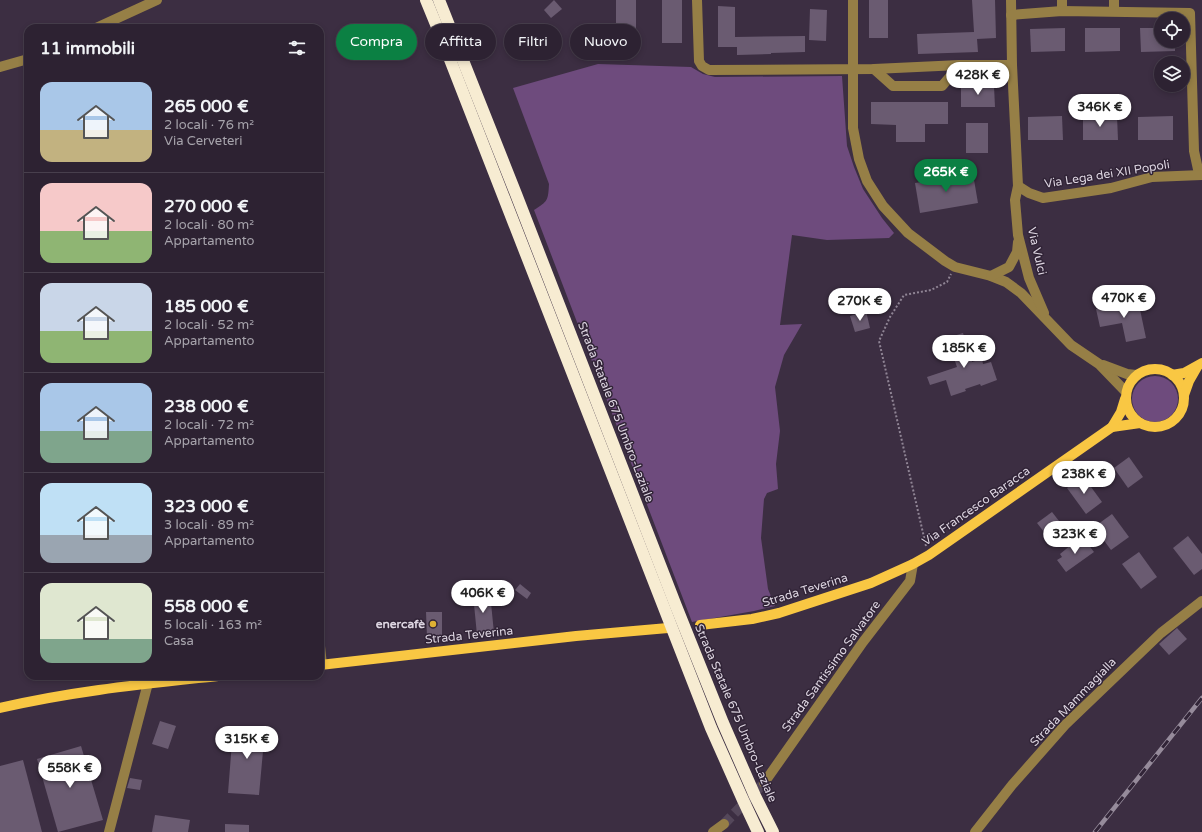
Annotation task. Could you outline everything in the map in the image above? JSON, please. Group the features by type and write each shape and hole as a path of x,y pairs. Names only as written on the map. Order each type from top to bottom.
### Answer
{"highway":[{"path":"426,0 711,728 758,832"},
{"name":"Strada Statale 675 Umbro-Laziale","path":"439,0 508,172 676,606 723,723 755,796 773,832"}],"main road":[{"path":"1172,374 1184,373 1200,365"},
{"path":"1184,395 1180,384 1172,374 1164,370 1154,368 1144,370 1136,375 1128,386 1125,396 1127,409 1132,417 1140,423 1150,427 1160,427 1170,423 1178,415 1183,406 1184,395 1189,381 1200,365"},
{"name":"Via Francesco Baracca","path":"913,564 1112,427 1122,412 1125,396"},
{"name":"Via Francesco Baracca","path":"1112,427 1140,423"},
{"name":"Strada Teverina","path":"700,625 779,613 871,583 913,564"},
{"name":"Strada Teverina","path":"324,665 576,636 668,628"},
{"path":"0,708 55,696 178,680"}],"street":[{"path":"105,24 157,0"},
{"path":"697,0 699,61 702,66 709,70 874,69 960,65 1012,65"},
{"path":"853,0 853,128 859,159 867,182 883,206 908,233 945,261 955,267 991,276 1006,282 1021,293 1071,345 1100,364 1127,374 1136,375"},
{"name":"Via Vulci","path":"1011,0 1012,65 1018,186 1015,200 1018,235 1028,278 1046,319"},
{"path":"1062,0 1062,11"},
{"path":"1114,0 1114,11"},
{"path":"1011,14 1062,11 1190,13 1194,151 1200,174"},
{"path":"0,67 24,60"},
{"path":"874,69 892,86 942,86 960,65"},
{"name":"Via Lega dei XII Popoli","path":"1018,186 1029,193 1044,198 1112,188 1152,177 1200,174"},
{"path":"991,276 1009,267 1017,252 1018,235"},
{"path":"1100,364 1125,396"},
{"name":"Strada Santissimo Salvatore","path":"764,782 863,642 910,581 913,564"},
{"name":"Strada Mammagialla","path":"975,832 1012,785 1065,725 1161,632 1202,601"},
{"path":"109,832 148,683"},
{"path":"713,832 724,824"}],"path":[{"path":"928,555 879,341 890,317 904,295 931,290 948,282 955,267"}],"shaded area":[{"path":"598,64 691,67 703,74 715,77 842,76 847,146 863,189 894,233 889,238 827,240 792,235 780,325 802,324 784,355 775,387 780,431 776,464 778,489 767,493 764,499 761,538 768,589 775,606 692,622 534,210 542,205 548,197 549,184 513,88"},
{"path":"1150,376 1160,376 1172,382 1177,390 1177,408 1172,416 1164,421 1150,422 1142,419 1135,412 1132,404 1132,394 1135,386 1142,379"}],"building":[{"path":"554,0 562,9 551,18 544,10"},
{"path":"616,0 636,0 636,24 616,24"},
{"path":"662,0 682,0 682,43 662,43"},
{"path":"869,0 888,0 888,38 869,38"},
{"path":"972,0 995,0 996,38 977,39 978,52 918,54 917,34 974,32"},
{"path":"718,6 735,7 735,37 805,36 805,52 737,55 737,47 718,47"},
{"path":"810,9 827,10 826,41 809,40"},
{"path":"1065,28 1065,51 1031,52 1030,29"},
{"path":"1085,28 1120,28 1120,51 1085,52"},
{"path":"1140,28 1154,28 1154,48 1175,48 1175,51 1141,52"},
{"path":"961,85 994,86 995,107 961,107"},
{"path":"871,102 948,102 948,124 925,124 925,142 896,142 896,125 871,124"},
{"path":"1062,116 1063,140 1028,140 1028,117"},
{"path":"1117,116 1118,140 1083,140 1083,117"},
{"path":"1173,116 1173,140 1138,140 1138,117"},
{"path":"966,123 988,123 988,153 966,153"},
{"path":"973,174 978,203 920,213 915,183"},
{"path":"1138,300 1146,338 1126,342 1122,323 1100,327 1096,309"},
{"path":"866,311 870,328 855,332 850,316"},
{"path":"963,333 972,362 982,359 983,364 991,362 997,380 981,386 980,384 965,389 966,391 951,396 946,380 930,385 927,377 957,367 947,338"},
{"path":"1129,457 1143,477 1128,488 1114,468"},
{"path":"1083,476 1102,502 1086,514 1067,488"},
{"path":"1052,512 1063,526 1048,537 1037,523"},
{"path":"1112,514 1129,537 1111,550 1094,527"},
{"path":"1188,536 1202,554 1202,569 1194,575 1173,548"},
{"path":"1077,540 1080,543 1085,540 1094,552 1066,572 1057,560 1062,557 1060,554"},
{"path":"1139,552 1157,577 1141,589 1122,564"},
{"path":"520,584 531,593 527,599 515,590"},
{"path":"488,592 489,603 491,603 494,633 477,635 473,594"},
{"path":"426,612 442,612 442,637 427,637"},
{"path":"1177,628 1187,639 1169,655 1159,644"},
{"path":"160,721 176,726 168,749 152,744"},
{"path":"231,728 268,730 266,752 263,751 259,795 228,793 232,742 230,742"},
{"path":"81,746 103,820 58,832 37,759"},
{"path":"23,760 42,832 0,832 0,766"},
{"path":"130,778 142,780 140,790 127,788"},
{"path":"155,815 190,820 188,832 152,832"},
{"path":"225,824 249,825 249,832 225,832"}],"tunnel":[{"path":"724,824 764,783"}],"railway":[{"path":"1095,832 1202,698"}],"place":[{"name":"enercafè","path":"433,624"}]}
